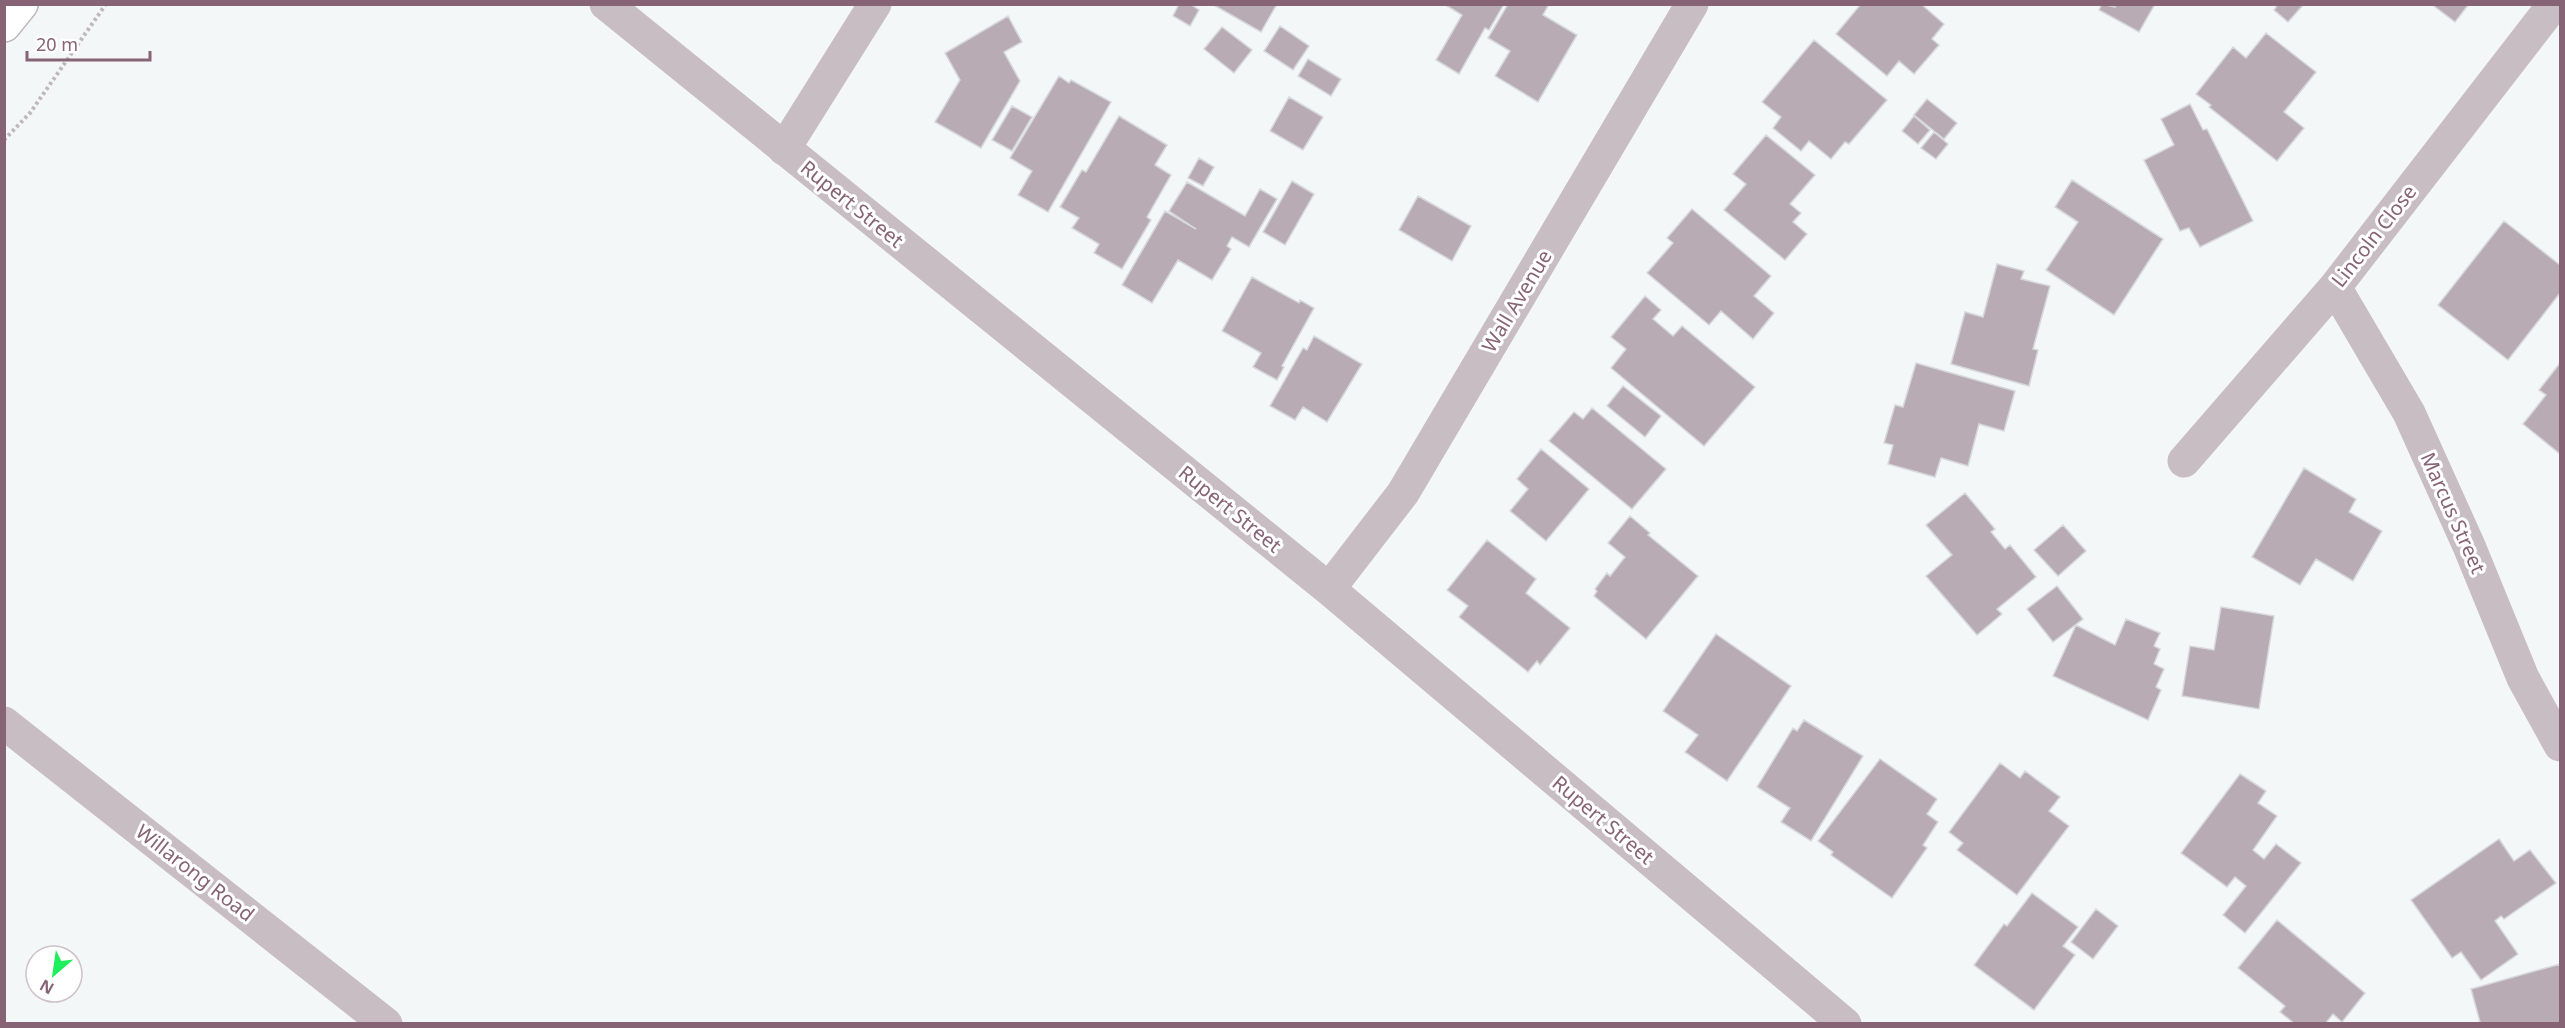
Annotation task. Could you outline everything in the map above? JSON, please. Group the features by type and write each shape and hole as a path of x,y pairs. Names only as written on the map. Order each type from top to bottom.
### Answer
{"main road":[{"path":"4,25 21,4"}],"street":[{"name":"Rupert Street","path":"606,4 1329,589 1845,1023"},
{"path":"784,149 875,4"},
{"name":"Wall Avenue","path":"1329,589 1403,494 1692,4"},
{"name":"Lincoln Close","path":"2184,460 2335,286 2554,4"},
{"name":"Marcus Street","path":"2335,286 2409,413 2469,546 2523,678 2560,745"},
{"name":"Willarong Road","path":"4,723 386,1023"}],"path":[{"path":"4,140 30,112 106,4"}],"building":[{"path":"1179,4 1190,4 1199,10 1190,26 1173,16"},
{"path":"1212,4 1277,4 1261,32"},
{"path":"1444,4 1504,4 1489,30 1485,28 1459,74 1436,60 1462,15"},
{"path":"1508,4 1549,4 1543,15 1577,35 1538,102 1495,76 1510,51 1488,38"},
{"path":"1861,4 1921,4 1944,24 1932,39 1939,45 1914,74 1899,61 1887,76 1836,34"},
{"path":"2102,4 2115,7 2116,4 2155,4 2139,32 2099,10"},
{"path":"2278,4 2304,4 2288,22 2274,10"},
{"path":"2435,4 2469,4 2455,22 2434,6"},
{"path":"1008,16 1022,42 1004,52 1020,81 981,148 935,122 960,80 945,53"},
{"path":"1280,26 1309,46 1293,70 1264,51"},
{"path":"1222,27 1252,50 1234,73 1204,49"},
{"path":"2266,33 2316,72 2284,112 2304,128 2277,161 2196,94 2233,47 2246,58"},
{"path":"1814,40 1887,100 1849,144 1845,142 1831,159 1809,141 1801,151 1773,128 1781,117 1762,102"},
{"path":"1308,59 1341,79 1331,96 1298,76"},
{"path":"1059,76 1111,102 1048,212 1018,195 1032,171 1010,158"},
{"path":"1289,97 1323,117 1303,150 1270,131"},
{"path":"1927,99 1957,123 1944,139 1914,115"},
{"path":"2190,104 2203,130 2207,129 2253,221 2200,247 2189,228 2180,231 2144,160 2174,145 2161,119"},
{"path":"1012,106 1032,117 1012,151 992,140"},
{"path":"1119,116 1167,145 1155,165 1171,175 1147,217 1151,220 1122,269 1094,253 1099,244 1072,228 1079,218 1060,207 1082,170 1086,172"},
{"path":"1914,116 1930,130 1918,144 1902,131"},
{"path":"1934,132 1948,144 1936,159 1921,148"},
{"path":"1766,135 1815,175 1790,204 1801,213 1793,222 1807,234 1785,260 1724,210 1746,184 1733,174"},
{"path":"1199,158 1214,167 1203,186 1188,178"},
{"path":"2072,180 2163,239 2114,315 2046,270 2078,222 2055,207"},
{"path":"1292,181 1314,194 1285,245 1263,232"},
{"path":"1187,182 1245,216 1260,189 1277,199 1249,247 1232,237 1227,246 1231,249 1212,280 1178,260 1152,303 1122,285 1165,211 1196,229 1169,211"},
{"path":"1418,196 1471,226 1452,261 1399,230"},
{"path":"1692,209 1771,276 1754,296 1774,313 1753,339 1721,311 1709,325 1647,273 1673,243 1667,238"},
{"path":"2504,221 2560,265 2560,293 2508,360 2438,305"},
{"path":"1997,264 2024,271 2021,279 2050,286 2033,349 2038,350 2029,386 1951,364 1965,312 1983,317"},
{"path":"1252,277 1299,303 1300,300 1314,308 1282,366 1284,367 1277,380 1253,367 1261,353 1222,331"},
{"path":"1645,296 1661,310 1653,319 1673,336 1682,326 1755,387 1704,446 1611,368 1626,349 1611,337"},
{"path":"1314,336 1362,364 1327,422 1303,407 1295,420 1270,406 1303,348 1307,350"},
{"path":"1916,363 2015,391 2004,431 1979,424 1968,466 1941,458 1935,477 1888,464 1893,445 1884,443 1895,405 1903,407"},
{"path":"2560,363 2560,454 2523,424 2546,395 2539,390"},
{"path":"1623,386 1661,416 1645,437 1607,406"},
{"path":"1592,408 1666,469 1632,509 1549,441 1574,412 1583,419"},
{"path":"1541,449 1589,489 1546,541 1510,511 1528,489 1517,479"},
{"path":"2304,468 2356,499 2349,512 2382,531 2353,581 2316,559 2300,585 2252,557"},
{"path":"1965,493 1995,529 1991,532 2005,549 2010,545 2036,577 1997,609 2002,614 1977,635 1926,576 1952,555 1926,525"},
{"path":"1630,516 1650,533 1648,535 1698,576 1646,639 1594,596 1597,591 1595,589 1607,573 1610,576 1625,557 1608,543"},
{"path":"2063,525 2086,551 2058,576 2034,550"},
{"path":"1487,540 1536,579 1526,593 1570,628 1540,665 1537,661 1528,672 1459,617 1468,606 1447,590"},
{"path":"2057,586 2083,619 2053,642 2027,609"},
{"path":"2221,607 2274,616 2259,709 2182,696 2190,646 2214,650"},
{"path":"2126,619 2160,633 2154,646 2160,649 2154,664 2164,669 2156,687 2161,690 2148,720 2053,676 2076,625 2115,645"},
{"path":"1716,634 1791,686 1727,781 1685,752 1698,735 1663,711"},
{"path":"1804,720 1863,756 1811,841 1781,822 1790,808 1757,787 1793,728 1797,731"},
{"path":"1880,759 1937,799 1927,814 1938,822 1923,845 1927,848 1892,898 1831,855 1833,852 1818,841"},
{"path":"2000,763 2020,778 2025,771 2060,797 2049,811 2069,826 2017,895 1957,850 1963,843 1949,832"},
{"path":"2240,774 2266,791 2258,803 2277,816 2253,850 2264,859 2276,844 2301,863 2245,933 2223,915 2246,886 2235,877 2227,887 2181,853"},
{"path":"2499,839 2514,861 2530,850 2556,883 2504,919 2501,916 2495,921 2518,954 2481,980 2461,952 2452,958 2411,900"},
{"path":"2032,893 2078,927 2063,946 2075,955 2034,1010 1974,965 2004,924 2007,926"},
{"path":"2096,909 2118,926 2093,959 2071,942"},
{"path":"2277,920 2365,993 2342,1022 2333,1014 2325,1024 2295,1024 2280,1012 2285,1006 2238,968"},
{"path":"2560,964 2560,1024 2474,1024 2480,1022 2471,989"}]}
